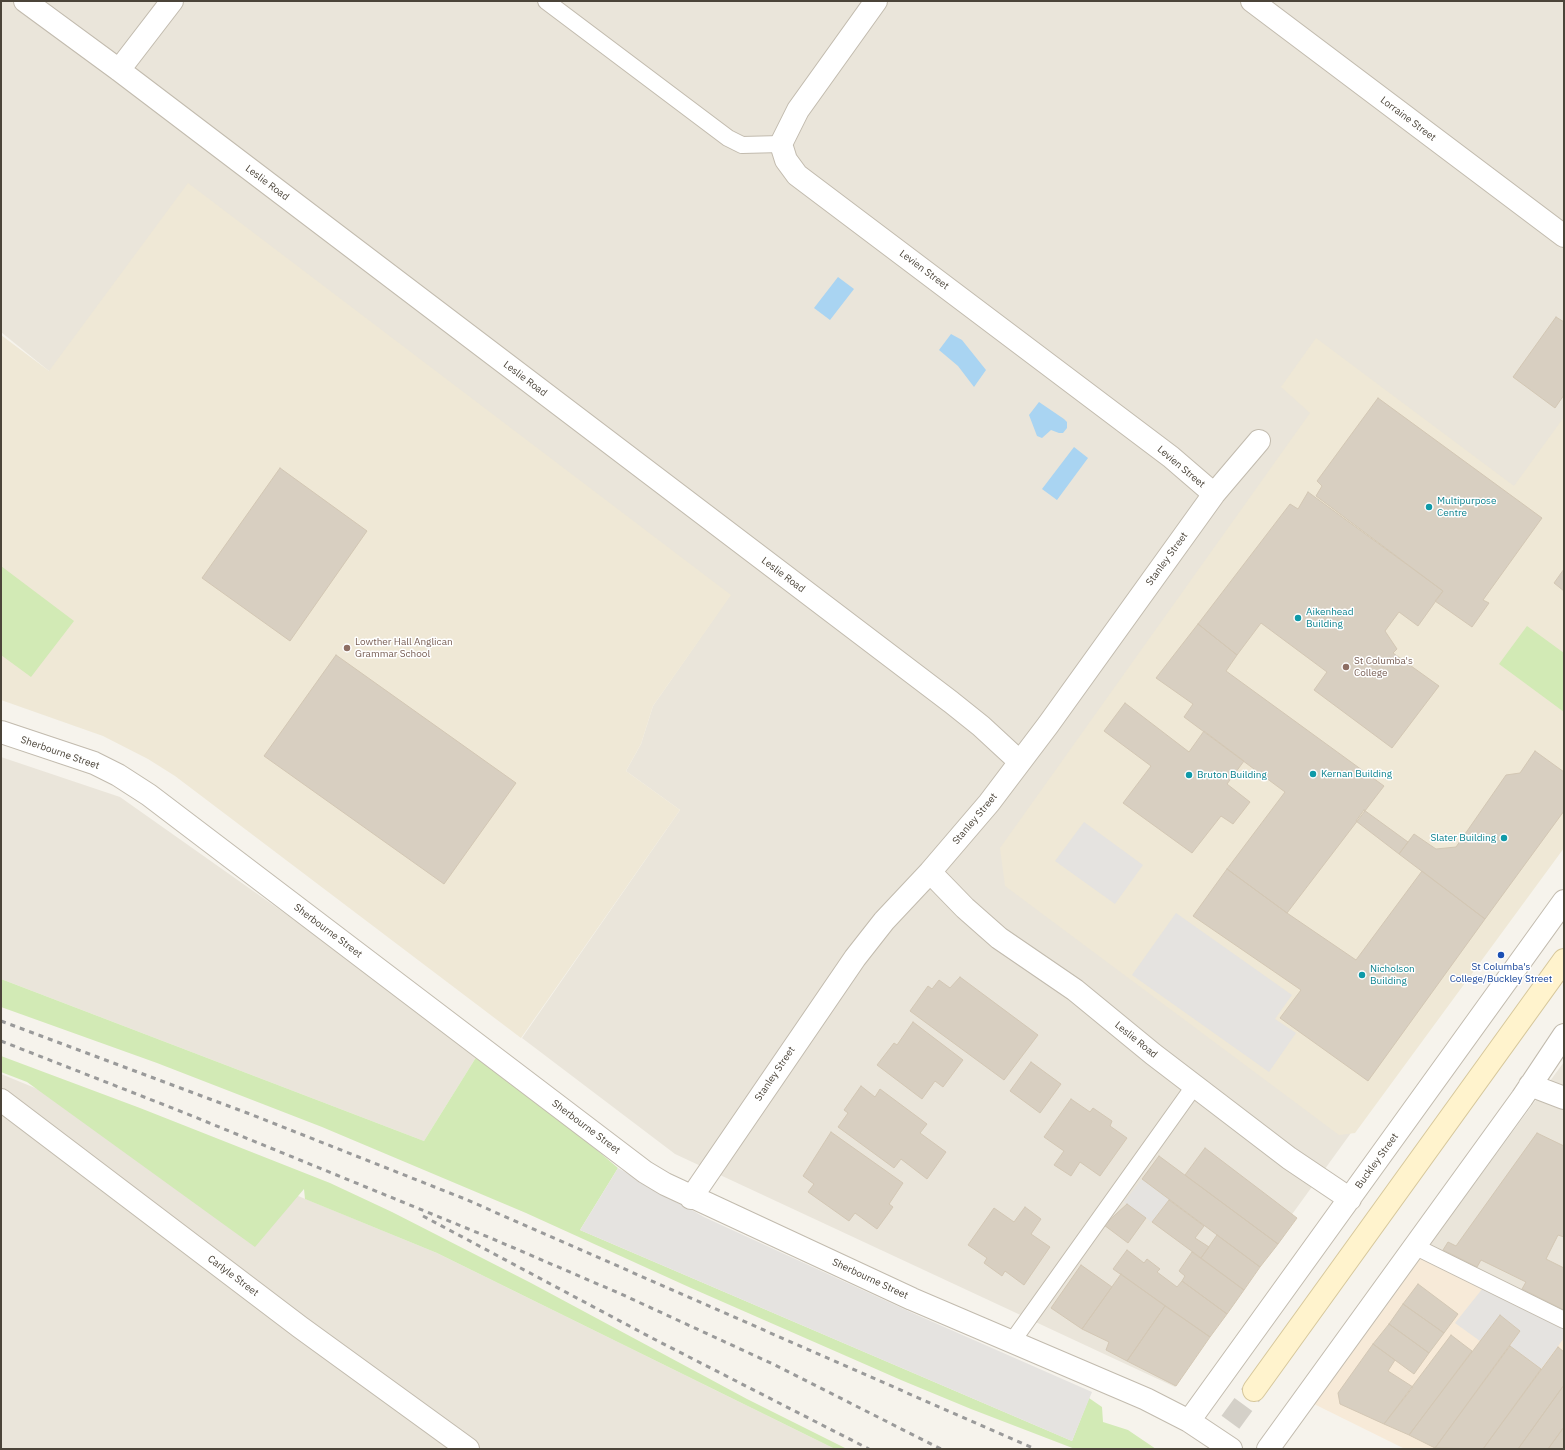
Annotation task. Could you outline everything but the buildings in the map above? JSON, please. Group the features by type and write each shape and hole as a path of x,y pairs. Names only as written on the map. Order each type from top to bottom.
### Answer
{"main road":[{"path":"1254,1390 1564,960"}],"street":[{"name":"Leslie Road","path":"25,1 119,70 951,702 981,726 1020,762"},
{"path":"119,70 172,1"},
{"path":"780,144 798,110 876,1"},
{"name":"Lorraine Street","path":"1252,1 1564,236"},
{"name":"Levien Street","path":"780,144 786,160 797,175 1172,457 1214,494"},
{"name":"Stanley Street","path":"691,1198 855,958 889,916 930,872 989,803 1214,494 1259,441"},
{"name":"Sherbourne Street","path":"1,732 94,763 118,775 149,795 645,1172 691,1198 1011,1343 1146,1399 1189,1421 1226,1446"},
{"name":"Leslie Road","path":"930,872 965,908 999,938 1075,990 1153,1054 1289,1158 1350,1199"},
{"name":"Buckley Street","path":"1189,1421 1564,901"},
{"path":"1268,1449 1563,1038"},
{"path":"1530,1085 1564,1098"},
{"name":"Carlyle Street","path":"1,1100 300,1327 468,1449"}],"lane":[{"path":"546,1 728,138 742,145 780,144"},
{"path":"1011,1343 1195,1085"},
{"path":"1414,1246 1564,1320"}],"shaded area":[{"path":"1,1 1564,1 1564,839 1285,1224 1175,1387 675,1154 522,1038 680,810 626,771 641,744 653,706 730,595 49,371 1,332"},
{"name":"Lowther Hall Anglican Grammar School","path":"188,183 731,595 653,706 641,744 626,771 680,810 521,1038 175,776 148,759 103,736 1,700 1,335 49,371"},
{"name":"St Columba's College","path":"1316,338 1514,486 1564,417 1564,848 1355,1133 1339,1135 1005,886 1000,848 1310,413 1281,387"},
{"path":"1,757 120,797 480,1051 424,1141 1,979"},
{"path":"1084,822 1143,865 1115,904 1055,861"},
{"path":"1176,913 1292,995 1275,1019 1296,1033 1269,1072 1132,975"},
{"path":"1564,1062 1564,1316 1426,1249"},
{"path":"1,1074 437,1253 835,1449 1,1449"},
{"path":"618,1168 704,1217 917,1315 1092,1392 1072,1441 580,1230"},
{"path":"1142,1179 1169,1200 1152,1222 1124,1202"},
{"path":"1426,1249 1564,1317 1564,1449 1405,1449 1314,1404"},
{"path":"1483,1288 1564,1326 1564,1338 1541,1369 1510,1346 1520,1331 1500,1315 1480,1341 1455,1323"}],"green space":[{"path":"1,566 74,621 31,677 1,655"},
{"path":"1527,626 1564,653 1564,712 1499,664"},
{"path":"1,979 424,1141 480,1051 618,1168 580,1230 1072,1441 1089,1398 1102,1407 1103,1422 1128,1430 1156,1449 1075,1449 971,1409 691,1288 526,1213 322,1127 157,1063 1,1007"},
{"path":"1,1056 140,1108 330,1183 392,1212 531,1283 747,1399 847,1449 835,1449 437,1253 305,1199 304,1189 255,1247 27,1082 1,1072"}],"water":[{"path":"838,277 854,289 830,320 814,308"},
{"path":"951,334 962,340 986,370 974,387 958,366 939,350"},
{"path":"1039,402 1067,422 1067,428 1063,433 1051,430 1042,438 1037,436 1029,415"},
{"path":"1074,447 1088,458 1057,500 1042,489"}],"tunnel":[{"path":"1211,1449 1254,1390"}],"railway":[{"path":"1,1021 250,1114 465,1199 1035,1449"},
{"path":"1,1041 185,1113 493,1239 621,1294 775,1365 941,1449"},
{"path":"423,1216 650,1337 869,1449"}],"place":[{"name":"Multipurpose Centre","path":"1429,507"},
{"name":"Aikenhead Building","path":"1298,618"},
{"name":"Lowther Hall Anglican Grammar School","path":"347,648"},
{"name":"St Columba's College","path":"1346,667"},
{"name":"Kernan Building","path":"1313,774"},
{"name":"Bruton Building","path":"1189,775"},
{"name":"Slater Building","path":"1504,838"},
{"name":"St Columba's College/Buckley Street","path":"1501,955"},
{"name":"Nicholson Building","path":"1362,975"}]}
